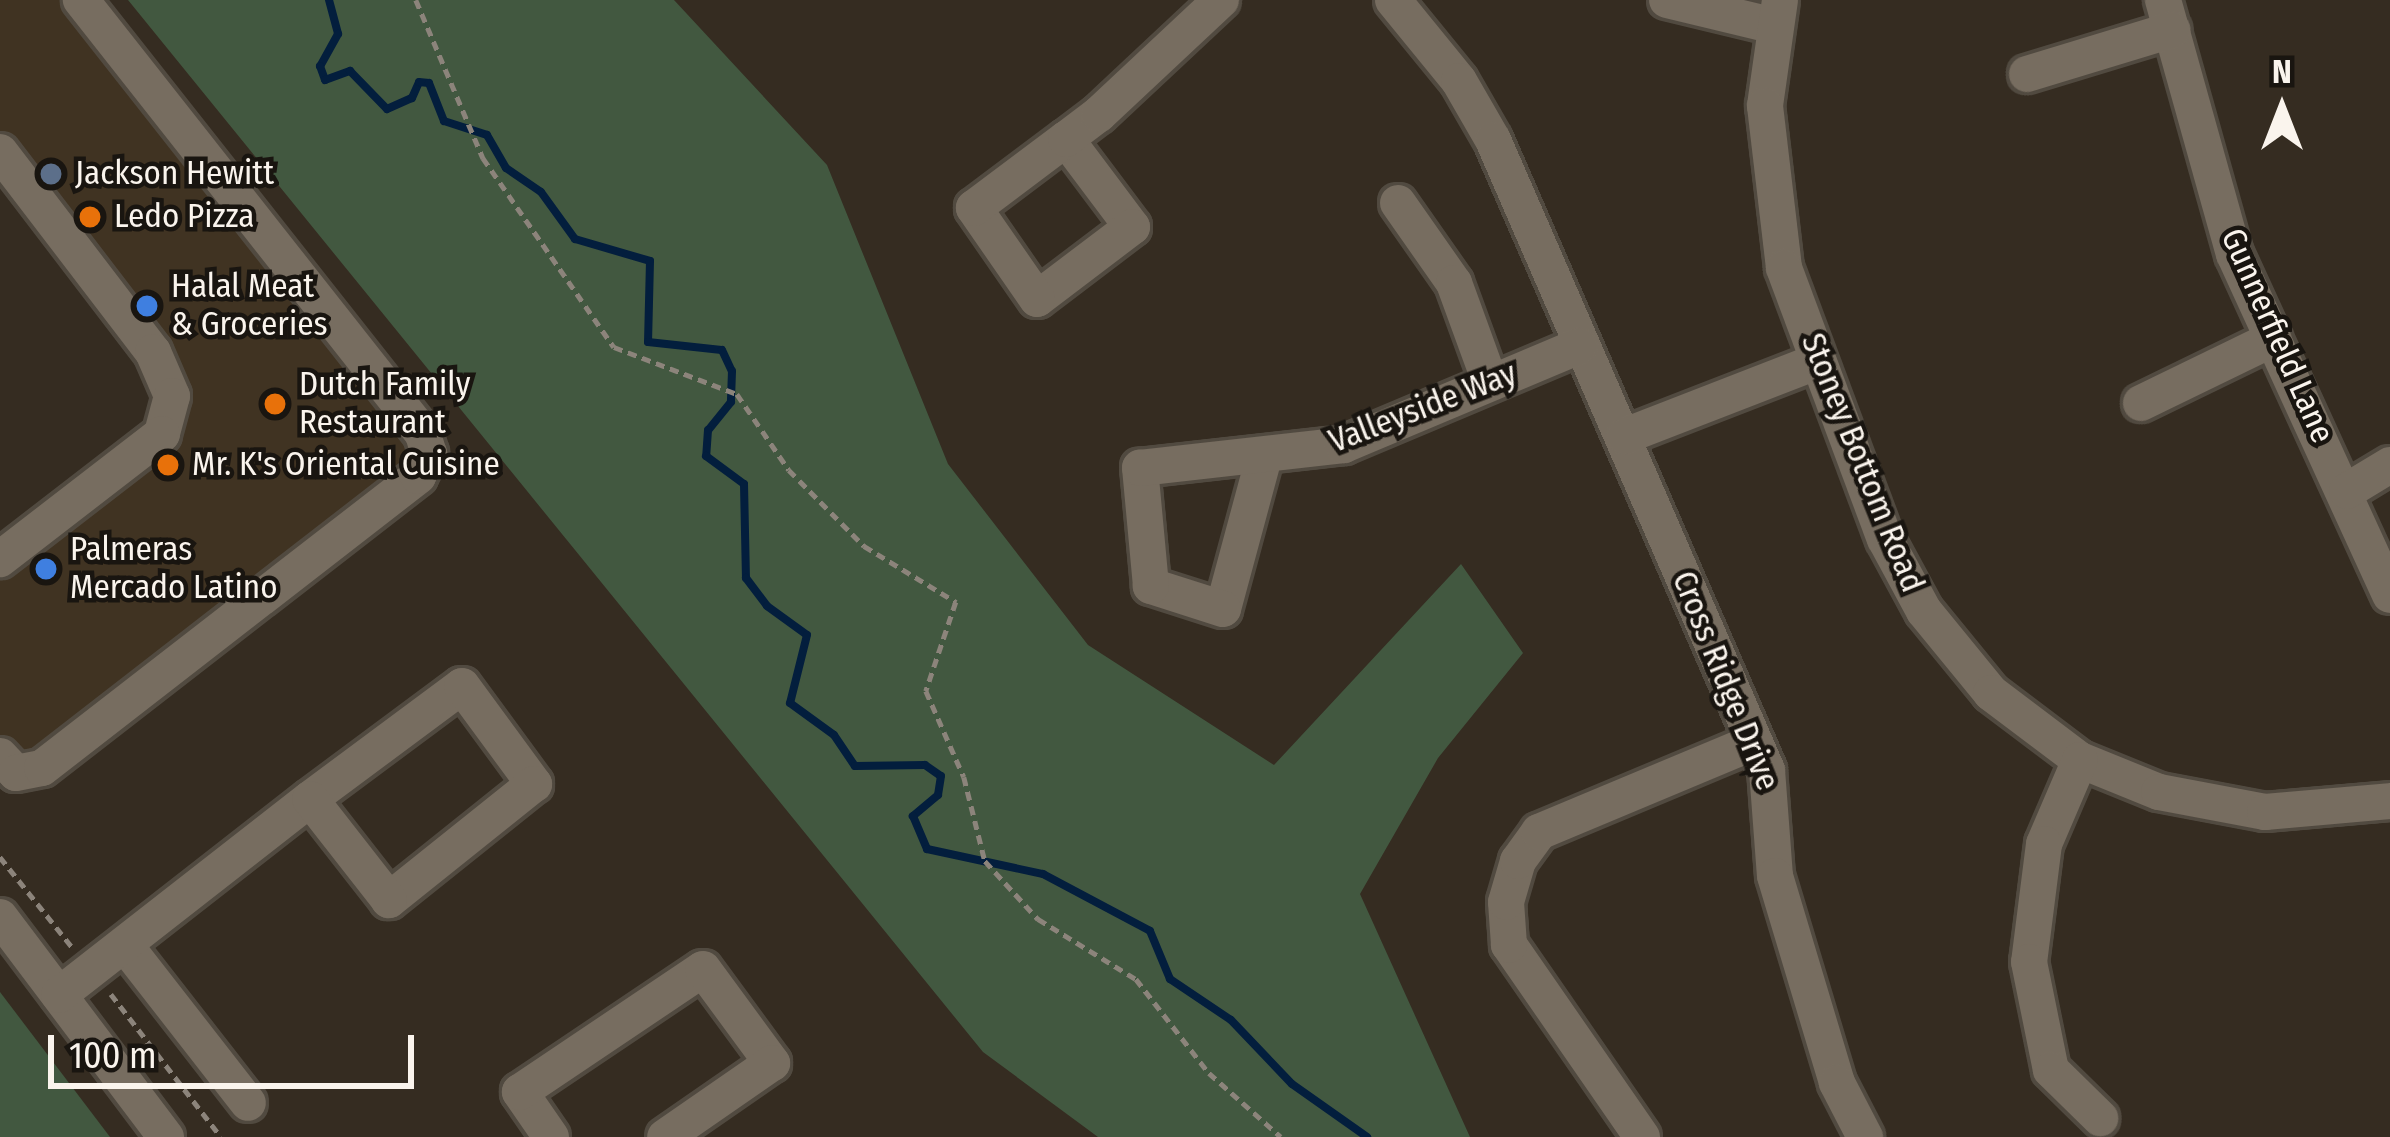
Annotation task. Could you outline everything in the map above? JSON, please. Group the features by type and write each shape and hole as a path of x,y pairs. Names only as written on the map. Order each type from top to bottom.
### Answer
{"street":[{"path":"0,756 16,773 42,768 418,476 429,454 423,434 81,0"},
{"path":"1066,139 1132,227 1037,299 974,208 1066,139 1220,0"},
{"name":"Cross Ridge Drive","path":"1393,0 1459,81 1493,140 1579,346 1625,436 1774,796 1774,876 1837,1083 1864,1137"},
{"path":"1667,0 1777,13"},
{"name":"Stoney Bottom Road","path":"1777,13 1765,106 1770,193 1784,268 1885,538 1924,611 1991,693 2080,760 2159,792 2265,812 2390,801"},
{"path":"2027,74 2167,15"},
{"name":"Gunnerfield Lane","path":"2167,15 2234,254 2347,491 2390,595"},
{"path":"0,152 153,352 170,384 172,411 155,440 0,559"},
{"path":"1398,202 1454,283 1490,382"},
{"path":"2140,403 2273,339"},
{"name":"Valleyside Way","path":"1264,457 1222,609 1151,586 1140,468 1344,445 1579,346"},
{"path":"1625,436 1817,361"},
{"path":"2347,491 2390,465"},
{"path":"59,995 310,799 462,686 534,784 389,900 310,799"},
{"path":"1642,1137 1509,944 1506,902 1518,861 1539,832 1752,743"},
{"path":"2080,760 2044,844 2030,962 2051,1070 2099,1118"},
{"path":"0,917 166,1137"},
{"path":"125,944 248,1103"},
{"path":"551,1137 520,1092 703,969 772,1063 665,1137"}],"path":[{"path":"416,0 475,137 555,271 614,347 737,394 789,470 864,546 956,602 926,691 964,777 985,862 1038,919 1136,979 1209,1072 1281,1137"},
{"path":"0,857 220,1137"}],"shaded area":[{"path":"0,0 81,0 429,454 42,768 0,756 0,559 155,440 153,352 0,152"}],"green space":[{"path":"128,0 674,0 827,165 948,464 1088,645 1274,765 1461,564 1523,653 1438,758 1360,894 1470,1137 1098,1137 983,1052"},
{"path":"0,992 110,1137 0,1137"}],"waterway":[{"path":"329,0 338,34 320,66 325,80 350,71 387,109 412,98 419,82 429,83 444,121 487,135 506,168 541,192 575,239 650,261 648,342 722,350 732,371 731,402 708,430 706,456 744,484 746,578 767,606 807,635 790,703 834,735 855,766 925,765 941,776 938,795 913,816 927,849 1043,874 1150,931 1170,979 1231,1020 1292,1084 1367,1137"}],"place":[{"name":"Jackson Hewitt","path":"51,174"},
{"name":"Ledo Pizza","path":"90,217"},
{"name":"Halal Meat & Groceries","path":"147,306"},
{"name":"Dutch Family Restaurant","path":"275,404"},
{"name":"Mr. K's Oriental Cuisine","path":"168,465"},
{"name":"Palmeras Mercado Latino","path":"46,569"}]}
